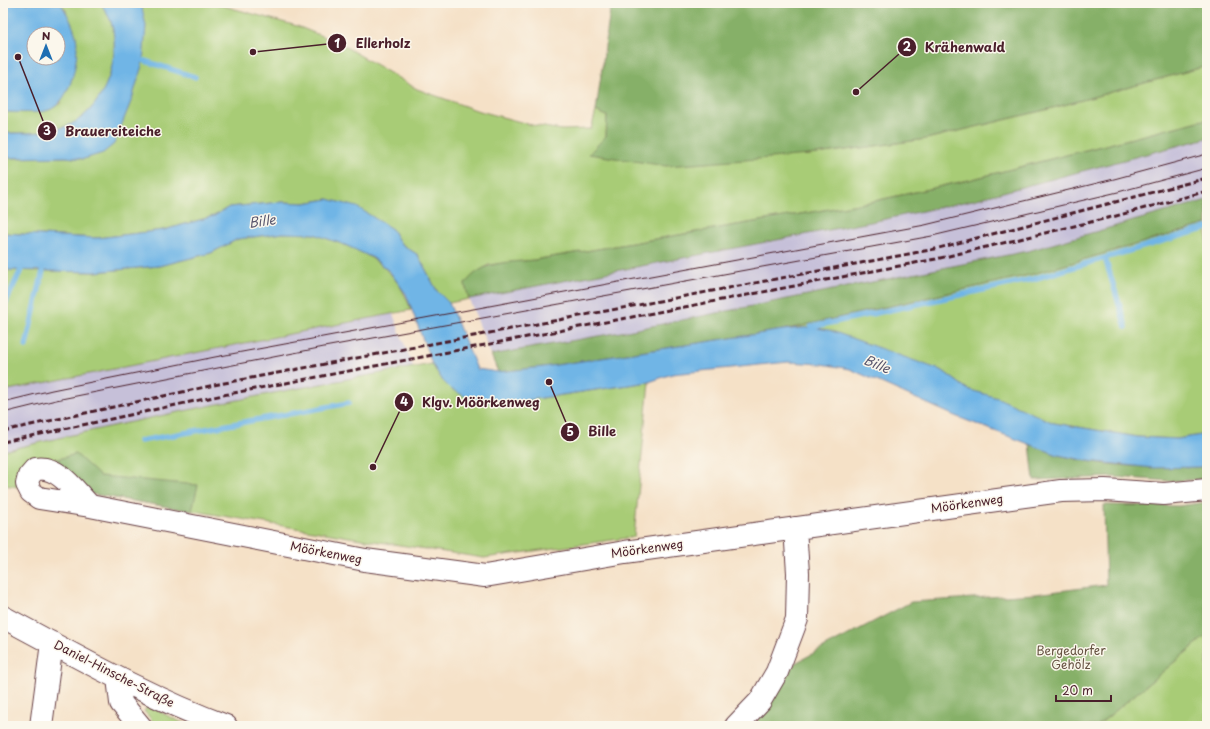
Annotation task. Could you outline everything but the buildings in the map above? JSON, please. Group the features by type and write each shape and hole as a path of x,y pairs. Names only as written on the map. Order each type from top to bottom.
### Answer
{"street":[{"name":"Möörkenweg","path":"90,506 62,477 50,469 35,469 29,476 27,484 31,492 39,498 90,506 365,560 485,576 625,552 1061,491 1105,490 1164,494 1207,490"},
{"path":"736,726 760,701 776,672 796,619 798,573 795,528"},
{"name":"Daniel-Hinsche-Straße","path":"3,617 118,678 226,726"},
{"path":"41,726 52,643"},
{"path":"118,678 121,703 140,726"}],"shaded area":[{"path":"1207,138 1207,200 1028,251 632,330 491,355 469,299 881,220 973,200"},
{"path":"393,314 413,367 3,452 3,391"}],"green space":[{"path":"60,3 101,3 111,22 114,37 114,52 106,84 99,98 89,111 77,121 64,127 41,132 3,133 3,112 49,110 61,103 63,66 66,66 66,10"},
{"path":"141,3 213,3 297,26 339,43 417,89 476,110 532,125 562,130 591,129 596,111 607,116 606,137 590,154 809,155 926,139 1049,109 1207,66 1207,119 969,180 870,202 534,260 488,265 465,284 469,299 449,303 437,291 418,255 400,243 392,229 328,199 304,203 282,202 229,207 214,216 164,230 97,238 3,233 3,158 66,157 84,159 142,11"},
{"path":"611,3 1207,3 1207,66 1049,109 926,139 809,155 666,166 589,154 606,136 607,116 596,111"},
{"path":"1207,119 1207,138 973,200 881,220 469,299 465,284 479,271 496,264 534,260 870,202 969,180"},
{"path":"1207,200 1207,224 1033,274 783,330 543,367 498,372 491,355 632,330 1028,251"},
{"path":"1207,224 1207,434 1177,439 1138,437 1054,423 967,389 943,371 811,327 783,330 1033,274"},
{"path":"283,233 306,233 318,235 348,246 372,258 391,274 406,296 411,310 3,391 3,270 95,272 159,266 211,253 238,239"},
{"path":"432,364 443,381 476,402 515,402 649,382 634,537 484,558 92,494 76,454 55,460 46,458 35,459 19,487 3,485 3,451 217,404"},
{"path":"1030,444 1058,455 1093,462 1147,467 1201,467 1207,464 1207,479 1170,481 1115,477 1034,480"},
{"path":"76,454 100,476 198,485 192,511 92,494 55,460"},
{"name":"Bergedorfer Gehölz","path":"1207,502 1207,635 1097,726 754,726 795,663 911,602 1035,594 1106,585 1104,505 1179,506"},
{"path":"1207,635 1207,726 1097,726"},
{"path":"148,706 189,726 157,726 144,711"}],"water":[{"path":"3,3 60,3 65,10 76,36 77,55 75,67 68,89 63,98 57,105 49,110 33,112 3,112"},
{"path":"101,3 141,3 146,26 143,62 132,99 114,144 103,153 84,159 66,157 3,158 3,133 41,132 64,127 77,121 89,111 99,98 106,84 114,52 114,37 111,22"},
{"path":"328,199 357,207 392,229 400,243 418,255 437,291 449,303 477,369 498,372 543,367 811,327 829,330 943,371 967,389 998,398 1054,423 1138,437 1177,439 1207,434 1207,464 1201,467 1153,468 1088,461 1058,455 955,416 850,369 822,364 788,362 672,374 649,382 515,402 476,402 451,389 443,381 432,364 406,294 390,272 373,258 345,245 314,234 283,233 238,239 211,253 159,266 95,272 3,270 3,233 97,238 164,230 214,216 229,207 282,202 304,203"}],"waterway":[{"path":"136,58 195,77"},
{"path":"811,334 811,327 1033,279 1207,228"},
{"path":"1105,258 1126,327"},
{"path":"3,308 21,270"},
{"path":"26,346 43,271"},
{"path":"140,441 349,403"}],"tram line":[{"path":"3,402 52,390 215,357 925,225 1114,179 1207,154"},
{"path":"3,413 56,400 324,347 932,236 1118,192 1207,168"}],"railway":[{"path":"3,431 219,384 935,249 1207,178"},
{"path":"3,442 223,395 936,259 1116,216 1207,191"}],"place":[{"name":"Ellerholz","path":"253,52"},
{"name":"Brauereiteiche","path":"18,57"},
{"name":"Krähenwald","path":"856,92"},
{"name":"Bille","path":"549,382"},
{"name":"Klgv. Möörkenweg","path":"373,467"}]}
